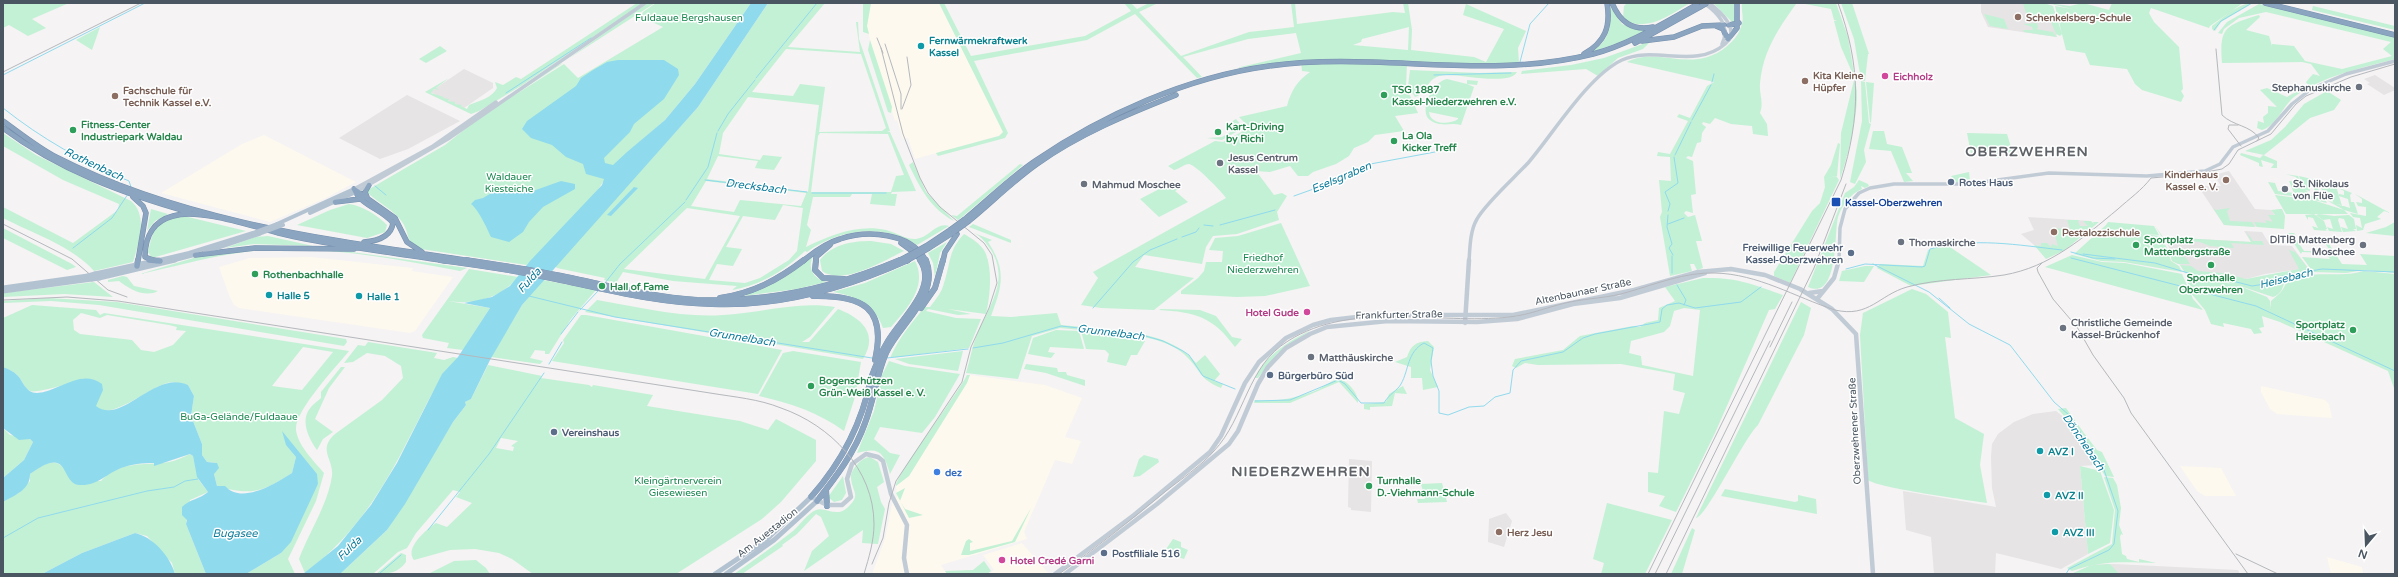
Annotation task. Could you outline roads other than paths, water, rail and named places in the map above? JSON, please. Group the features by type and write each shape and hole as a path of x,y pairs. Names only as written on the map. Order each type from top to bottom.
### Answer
{"highway":[{"path":"1574,59 1596,47 1606,36 1610,22 1607,3"},
{"path":"1612,3 1619,20 1629,26 1646,29 1662,24"},
{"path":"1531,67 1574,59 1621,45 1700,4 1708,3"},
{"path":"1705,26 1720,28 1727,38 1735,34 1739,23 1738,3"},
{"path":"2265,3 2276,4 2395,32"},
{"path":"796,297 857,281 928,247 954,232 1015,181 1057,151 1124,117 1208,81 1261,70 1306,66 1512,68 1531,67 1589,58 1635,42 1700,4"},
{"path":"2276,4 2395,35"},
{"path":"1635,42 1674,37 1705,26 1739,23"},
{"path":"3,121 45,150 129,192 228,218 335,239 618,290 701,300 737,300 793,294 857,277 907,258"},
{"path":"3,128 46,157 84,176 215,219"},
{"path":"367,198 364,192 369,185"},
{"path":"355,191 367,198 397,221 410,245 430,255"},
{"path":"335,239 372,241 381,239 392,230 392,221 361,199 355,191"},
{"path":"129,192 140,202 146,213 137,266"},
{"path":"335,202 361,199"},
{"path":"160,261 147,260 144,255 149,234 157,222 168,216 178,214 215,219 274,232 378,251 466,262"},
{"path":"817,501 850,456 858,441 869,413 877,364 882,352 926,302 935,288 946,249 954,232 967,220"},
{"path":"701,300 738,294 764,285 785,274 817,248 836,239 856,234 878,234 892,236 910,244 919,251 928,268 928,290 906,323"},
{"path":"811,498 844,455 863,412 870,381 882,352 922,294 925,280 924,269 918,256 907,246 892,240 875,237 857,237 837,242 823,250 816,257 815,270 823,278 838,279 857,277"},
{"path":"195,255 263,246 378,251"},
{"path":"618,290 672,302 716,305 752,303 796,297 834,296 851,300 864,306 873,314 879,324 882,352"},
{"path":"826,489 827,506"}],"main road":[{"path":"3,288 93,277 160,261 253,233 369,185 448,140 522,87 616,25 645,3"},
{"path":"1465,323 1470,242 1478,219 1578,102 1616,63 1627,58 1643,55 1698,57 1719,48 1727,38 1727,25 1721,12 1708,3"},
{"path":"1700,4 1717,13 1727,25"},
{"path":"1817,298 1824,292 1837,271 1842,219 1849,204 1860,192 1889,185 1963,185 2039,173 2142,176 2187,174 2209,170 2222,164 2234,147 2266,133 2294,101 2308,91 2354,72 2395,61"},
{"path":"3,291 93,277 195,255 283,225 335,202 355,191 427,149 490,105 522,87"},
{"name":"Altenbaunaer Straße","path":"1455,314 1498,316 1526,313 1563,303 1617,294 1696,272 1730,269 1746,271 1804,292 1823,302"},
{"name":"Altenbaunaer Straße","path":"1465,323 1517,319 1573,304 1620,298 1713,270"},
{"path":"1804,292 1824,292"},
{"name":"Oberzwehrener Straße","path":"1823,302 1850,325 1857,336 1873,574"},
{"name":"Frankfurter Straße","path":"1064,574 1136,517 1152,500 1202,460 1216,444 1246,379 1264,356 1278,343 1298,330 1326,321 1379,316 1455,314 1462,310 1466,304"},
{"path":"1326,321 1327,327"},
{"name":"Frankfurter Straße","path":"1055,574 1157,504 1229,444 1242,424 1261,377 1277,357 1303,337 1327,327 1388,321 1465,323"},
{"path":"811,498 827,506 838,507 848,502 851,492 847,474 857,458 869,453 880,457 883,461 896,505 907,525 904,558 907,574"},
{"name":"Am Auestadion","path":"716,574 766,540 811,498"},
{"path":"1152,500 1157,504"},
{"name":"Am Auestadion","path":"726,574 771,543 797,522 817,501"}],"water":[{"name":"Fulda","path":"751,3 768,3 698,107 522,305 490,360 471,399 465,402 466,405 453,422 405,504 387,530 340,574 303,574 338,546 371,505 397,463 442,374 458,357 490,308 448,300 464,303 492,297 510,286 530,261 602,185 604,179 586,174 583,164 566,157 552,145 531,138 522,129 527,121 576,86 581,78 607,62 618,60 664,60 678,69 679,75 664,99 634,124 630,132 604,158 605,163 613,165 665,120 695,84"},
{"path":"561,181 575,184 575,189 543,207 529,222 523,232 509,242 491,237 479,214 471,204 475,200 503,189 519,188 533,191"},
{"path":"634,187 638,188 611,216 607,215"},
{"name":"Bugasee","path":"3,367 19,377 27,389 37,393 45,392 78,380 94,380 102,384 103,390 96,406 106,410 116,409 127,404 163,384 176,382 188,385 194,396 191,416 202,444 202,455 207,462 217,463 219,468 214,474 217,486 225,486 232,491 240,493 249,493 268,487 292,473 296,457 286,445 282,431 317,474 318,484 291,542 281,553 246,574 206,574 186,524 187,520 182,515 182,507 188,502 208,492 197,477 193,456 190,454 154,466 154,463 150,463 125,467 116,470 96,482 86,485 74,483 59,464 53,462 30,474 25,488 3,502 3,478 24,460 33,442 30,439 19,440 3,428"},
{"path":"135,533 142,535 160,548 173,567 175,574 42,574 82,553"}],"waterway":[{"name":"Rothenbach","path":"3,75 145,3"},
{"path":"756,78 817,3"},
{"name":"Eselsgraben","path":"1520,62 1530,24 1549,3"},
{"path":"2214,30 2221,21 2252,3"},
{"path":"506,93 591,38"},
{"name":"Eselsgraben","path":"1434,75 1511,73"},
{"path":"1712,82 1714,74"},
{"path":"718,131 728,114 755,80"},
{"path":"1692,120 1711,85"},
{"name":"Rothenbach","path":"3,108 33,130 63,149 95,166 129,181 131,187"},
{"path":"1675,155 1691,122"},
{"path":"686,200 708,167 717,133"},
{"name":"Eselsgraben","path":"1294,196 1333,182 1365,165 1435,152"},
{"path":"1668,211 1670,204 1665,192 1678,183 1674,157"},
{"name":"Drecksbach","path":"705,180 807,192"},
{"path":"375,186 386,195"},
{"name":"Drecksbach","path":"812,193 886,193"},
{"name":"Rothenbach","path":"73,248 112,218 128,194"},
{"path":"605,283 620,264 685,202"},
{"name":"Eselsgraben","path":"1220,225 1275,210"},
{"path":"1668,215 1667,227 1672,244 1669,248 1673,255"},
{"path":"1668,224 1684,218"},
{"name":"Eselsgraben","path":"1204,225 1213,226"},
{"name":"Eselsgraben","path":"1182,237 1196,232 1199,228"},
{"name":"Eselsgraben","path":"1093,308 1133,262 1150,250 1177,239"},
{"name":"Heisebach","path":"1874,264 1922,267 1925,266 1930,249 1963,243 2012,244 2062,250"},
{"name":"Heisebach","path":"2071,252 2093,258 2115,259"},
{"name":"Heisebach","path":"2083,254 2155,263 2198,276 2217,277 2252,286 2265,284 2283,276 2322,269 2395,272"},
{"path":"1672,256 1672,273"},
{"path":"2071,258 2188,288"},
{"name":"Grunnelbach","path":"1846,269 1865,264 1874,264"},
{"name":"Dönchebach","path":"1874,264 1929,292 1969,324 2010,345 2054,402 2069,415 2103,467 2118,511 2114,544 2109,550 2069,569 2066,574"},
{"path":"1677,285 1686,300 1684,305"},
{"name":"Grunnelbach","path":"1684,305 1695,308 1741,302 1761,287"},
{"path":"2190,289 2256,306 2395,371"},
{"path":"581,309 599,290"},
{"name":"Grunnelbach","path":"529,296 581,309"},
{"name":"Dönchebach","path":"1939,298 1950,308"},
{"name":"Grunnelbach","path":"1255,401 1290,400 1338,380 1345,384 1361,403 1384,403 1400,386 1404,379 1411,356 1414,351 1424,343 1433,348 1431,361 1433,376 1439,391 1439,413 1448,415 1469,407 1484,406 1495,397 1510,393 1513,370 1521,361 1563,352 1583,338 1595,334 1660,322 1662,309 1667,305 1679,303 1684,305"},
{"name":"Grunnelbach","path":"581,309 615,317 872,358"},
{"path":"561,334 578,312"},
{"name":"Grunnelbach","path":"973,348 1003,343 1061,326 1142,335 1163,341 1183,351 1189,355 1203,376 1235,389"},
{"path":"549,364 562,342"},
{"name":"Grunnelbach","path":"887,358 968,349"},
{"path":"428,530 489,454 544,373"},
{"path":"3,538 38,518 147,491 174,487 185,481 198,479"},
{"path":"379,574 401,555"}],"tram line":[{"path":"2216,49 2222,115 2226,119 2251,130 2259,138 2257,141"},
{"path":"2257,141 2271,134 2296,104 2306,96 2351,77 2395,64"},
{"path":"2238,125 2229,125 2228,129 2241,146"},
{"path":"1059,574 1113,534 1209,457 1224,438 1233,423 1255,378 1264,364 1274,352 1288,341 1313,329 1340,321 1368,317 1481,319 1517,316 1570,302 1621,294 1682,276 1704,273 1731,274 1746,277 1835,310 1847,312 1857,311 1907,287 1931,282 2004,275 2021,271 2036,265 2079,241 2135,194 2151,178 2196,174 2222,169 2229,164 2238,150 2257,141"},
{"path":"2042,263 2037,268 2038,272 2053,299 2077,327 2093,355 2124,398 2131,413 2248,574"},
{"path":"2236,554 2278,574"}],"railway":[{"path":"3,72 141,3"},
{"path":"1648,574 1841,180 1848,157 1852,134 1856,91 1851,48 1846,26 1838,3"},
{"path":"877,38 881,48"},
{"path":"885,44 901,94 901,109"},
{"path":"872,564 883,538 889,503 896,481 962,382 971,347 989,308 997,283 992,255 984,243 940,207 928,193 920,178 903,134 881,48"},
{"path":"881,48 883,53"},
{"path":"902,109 911,85 907,57"},
{"path":"1666,574 1814,268 1846,184"},
{"path":"3,224 72,259 108,290 127,297"},
{"path":"3,300 67,297 118,301 737,397 773,405 799,416 816,426 832,438 846,452 857,468 866,485 872,504 874,524 872,543 864,574"},
{"path":"1770,347 1792,302"},
{"path":"1655,574 1770,341"}],"place":[{"name":"Schenkelsberg-Schule","path":"2018,17"},
{"name":"Fernwärmekraftwerk Kassel","path":"921,46"},
{"name":"Eichholz","path":"1885,76"},
{"name":"Kita Kleine Hüpfer","path":"1805,81"},
{"name":"Stephanuskirche","path":"2359,87"},
{"name":"TSG 1887 Kassel-Niederzwehren e.V.","path":"1384,95"},
{"name":"Fachschule für Technik Kassel e.V.","path":"115,96"},
{"name":"Fitness-Center Industriepark Waldau","path":"73,130"},
{"name":"Kart-Driving by Richi","path":"1218,132"},
{"name":"La Ola Kicker Treff","path":"1394,141"},
{"name":"Jesus Centrum Kassel","path":"1220,163"},
{"name":"Kinderhaus Kassel e. V.","path":"2226,180"},
{"name":"Rotes Haus","path":"1951,182"},
{"name":"Mahmud Moschee","path":"1084,184"},
{"name":"St. Nikolaus von Flüe","path":"2285,189"},
{"name":"Kassel-Oberzwehren","path":"1836,202"},
{"name":"Pestalozzischule","path":"2054,232"},
{"name":"Thomaskirche","path":"1901,242"},
{"name":"Sportplatz Mattenbergstraße","path":"2136,245"},
{"name":"DİTİB Mattenberg Moschee","path":"2363,245"},
{"name":"Freiwillige Feuerwehr Kassel-Oberzwehren","path":"1851,253"},
{"name":"Sporthalle Oberzwehren","path":"2211,265"},
{"name":"Rothenbachhalle","path":"255,274"},
{"name":"Hall of Fame","path":"602,286"},
{"name":"Halle 5","path":"269,295"},
{"name":"Halle 1","path":"359,296"},
{"name":"Hotel Gude","path":"1307,312"},
{"name":"Christliche Gemeinde Kassel-Brückenhof","path":"2063,328"},
{"name":"Sportplatz Heisebach","path":"2353,330"},
{"name":"Matthäuskirche","path":"1311,357"},
{"name":"Bürgerbüro Süd","path":"1270,375"},
{"name":"Bogenschützen Grün-Weiß Kassel e. V.","path":"811,386"},
{"name":"Vereinshaus","path":"554,432"},
{"name":"AVZ I","path":"2040,451"},
{"name":"dez","path":"937,472"},
{"name":"Turnhalle D.-Viehmann-Schule","path":"1369,486"},
{"name":"AVZ II","path":"2047,495"},
{"name":"Herz Jesu","path":"1499,532"},
{"name":"AVZ III","path":"2055,532"},
{"name":"Postfiliale 516","path":"1104,553"},
{"name":"Hotel Credé Garni","path":"1002,560"}],"district":[{"name":"OBERZWEHREN","path":"2027,151"},
{"name":"NIEDERZWEHREN","path":"1301,471"}],"park label":[{"name":"Fuldaaue Bergshausen","path":"689,17"},
{"name":"Waldauer Kiesteiche","path":"509,182"},
{"name":"Friedhof Niederzwehren","path":"1263,262"},
{"name":"BuGa-Gelände/Fuldaaue","path":"239,416"},
{"name":"Kleingärtnerverein Giesewiesen","path":"678,486"}]}
